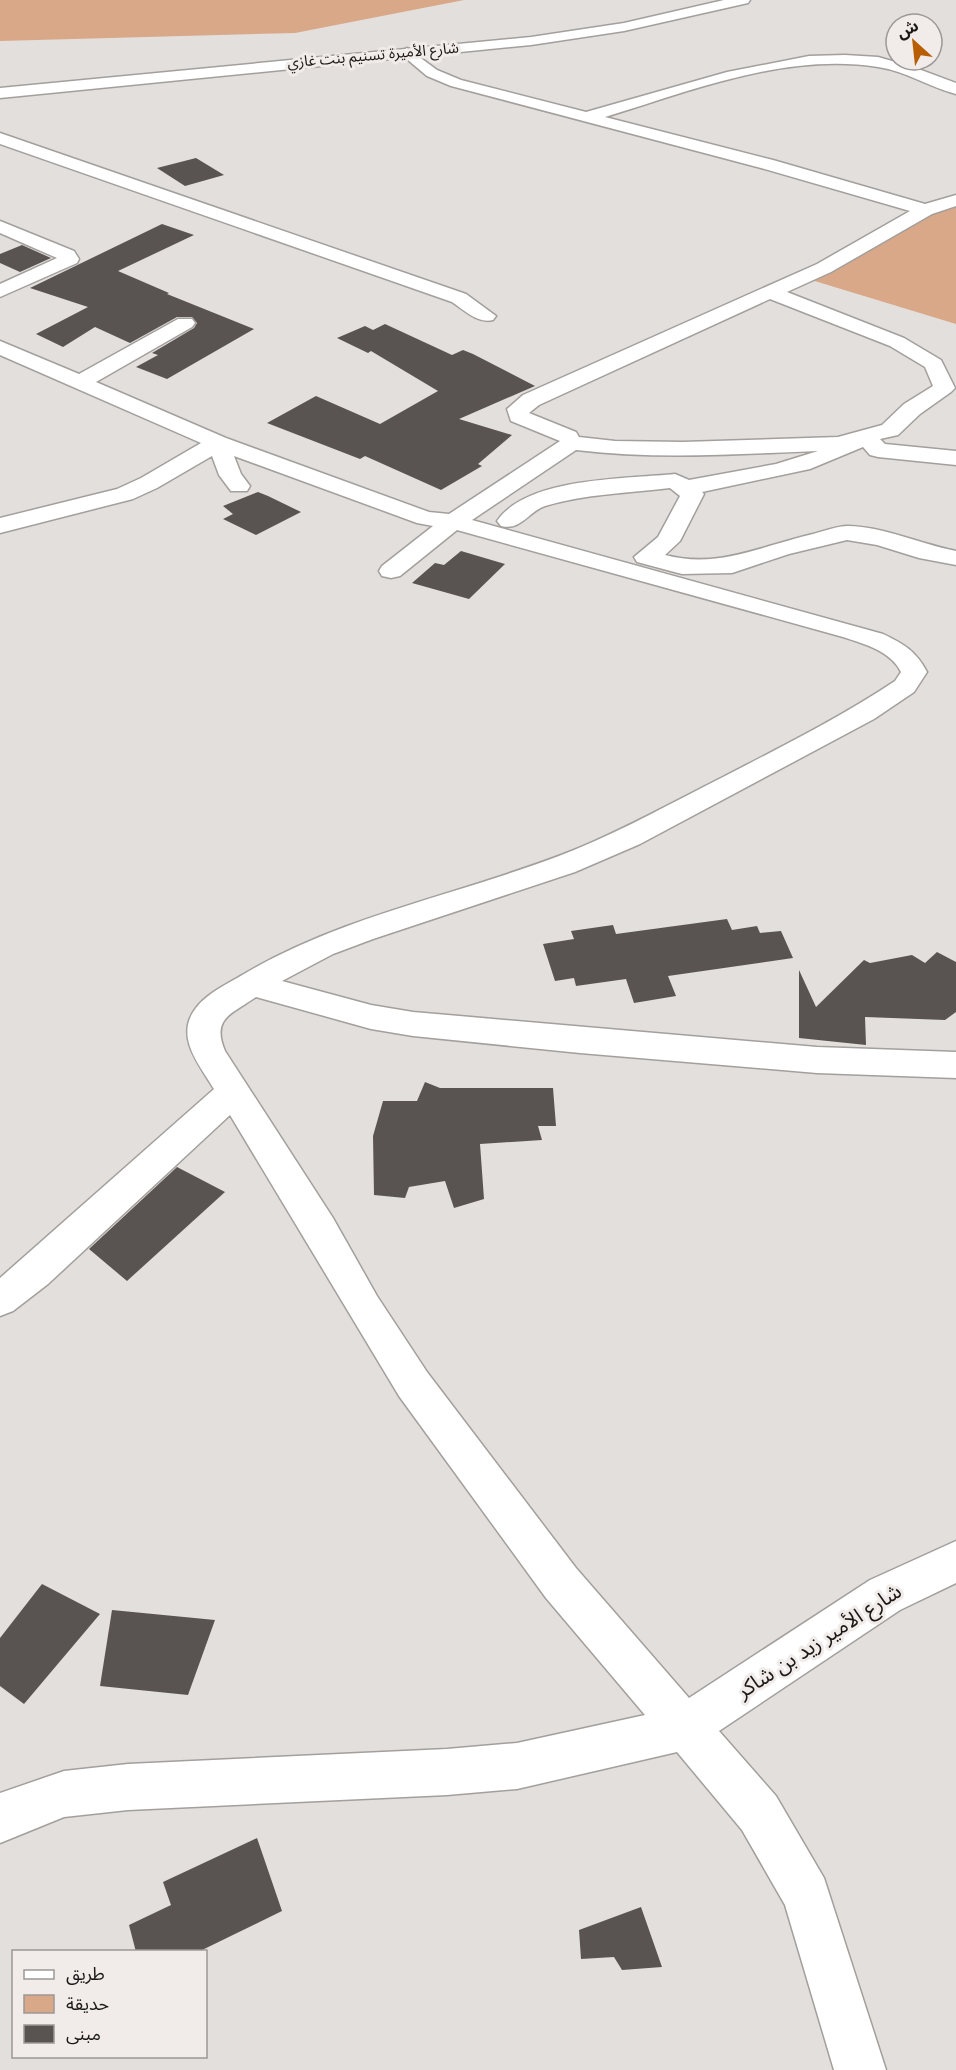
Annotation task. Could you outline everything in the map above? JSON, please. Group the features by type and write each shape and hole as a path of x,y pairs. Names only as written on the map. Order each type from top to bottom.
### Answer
{"street":[{"name":"شارع الأميرة تسنيم بنت غازي","path":"0,93 531,41 624,27 743,0"},
{"path":"407,52 432,73 456,83 767,164 877,198 926,210"},
{"path":"587,117 748,72 810,60 856,59 878,62 954,88"},
{"path":"0,138 459,298 486,316"},
{"path":"572,443 568,437 519,416 518,409 531,400 824,268 926,210 956,200"},
{"path":"0,226 70,258 67,262 0,291"},
{"path":"391,571 453,522 572,443 615,448 683,449 839,444 890,430 912,409 944,388 934,364 897,342 769,292"},
{"path":"80,382 185,324"},
{"path":"0,347 218,443 425,518 453,522 852,632 874,639 901,653 907,658 914,672 905,686 886,699 683,810 564,865 336,940 288,962 252,984 207,1017 202,1027 203,1038 210,1055 320,1229 364,1308 420,1394 561,1583 759,1813 807,1895 860,2070"},
{"path":"866,437 879,450 956,458"},
{"path":"685,488 747,477 844,451 866,437"},
{"path":"218,443 230,475 239,486"},
{"path":"0,526 46,512 104,501 127,494 218,443"},
{"path":"509,521 532,503 565,492 675,481 692,494 668,541 646,557 681,567 732,566 781,549 847,533 881,538 928,553 956,558"},
{"path":"252,984 342,1010 413,1024 580,1041 817,1060 956,1065"},
{"path":"0,1300 35,1273 233,1092"},
{"name":"شارع الأمير زيد بن شاكر","path":"0,1819 16,1810 64,1794 128,1787 447,1772 517,1766 570,1757 685,1727 885,1595 956,1561"}],"green space":[{"path":"0,0 464,0 295,33 0,41"},
{"path":"951,203 956,203 956,324 795,275"}],"building":[{"path":"196,158 224,175 185,186 157,168"},
{"path":"162,224 194,235 118,271 169,293 167,294 254,329 167,379 136,367 158,355 152,353 194,328 197,323 192,317 177,317 130,343 95,327 63,347 36,334 88,307 30,288"},
{"path":"22,245 51,258 20,272 0,263 0,254"},
{"path":"385,324 452,355 463,350 473,354 535,386 459,419 512,435 478,464 482,466 441,490 365,456 360,459 267,423 316,396 380,424 438,391 371,351 368,353 337,338 365,326 373,330"},
{"path":"258,492 301,512 256,535 223,519 233,514 223,506"},
{"path":"461,551 505,564 469,599 412,583 435,563 444,565"},
{"path":"727,919 732,930 757,926 760,933 781,931 793,958 668,976 676,996 634,1003 626,979 576,986 574,978 555,981 543,944 574,939 571,931 613,925 616,934"},
{"path":"937,952 956,962 956,1012 945,1020 865,1017 866,1045 799,1038 799,970 816,1007 864,960 870,963 912,955 925,963"},
{"path":"425,1082 440,1088 553,1088 556,1126 538,1126 542,1140 480,1144 484,1199 454,1208 445,1181 409,1187 405,1198 374,1195 373,1136 383,1101 417,1101"},
{"path":"177,1167 225,1192 127,1281 89,1249"},
{"path":"42,1584 100,1614 24,1704 0,1686 0,1638"},
{"path":"112,1610 215,1620 188,1695 100,1686"},
{"path":"257,1838 282,1911 202,1950 135,1950 129,1925 171,1905 163,1882"},
{"path":"641,1907 662,1967 622,1970 614,1957 581,1959 579,1930"}]}
